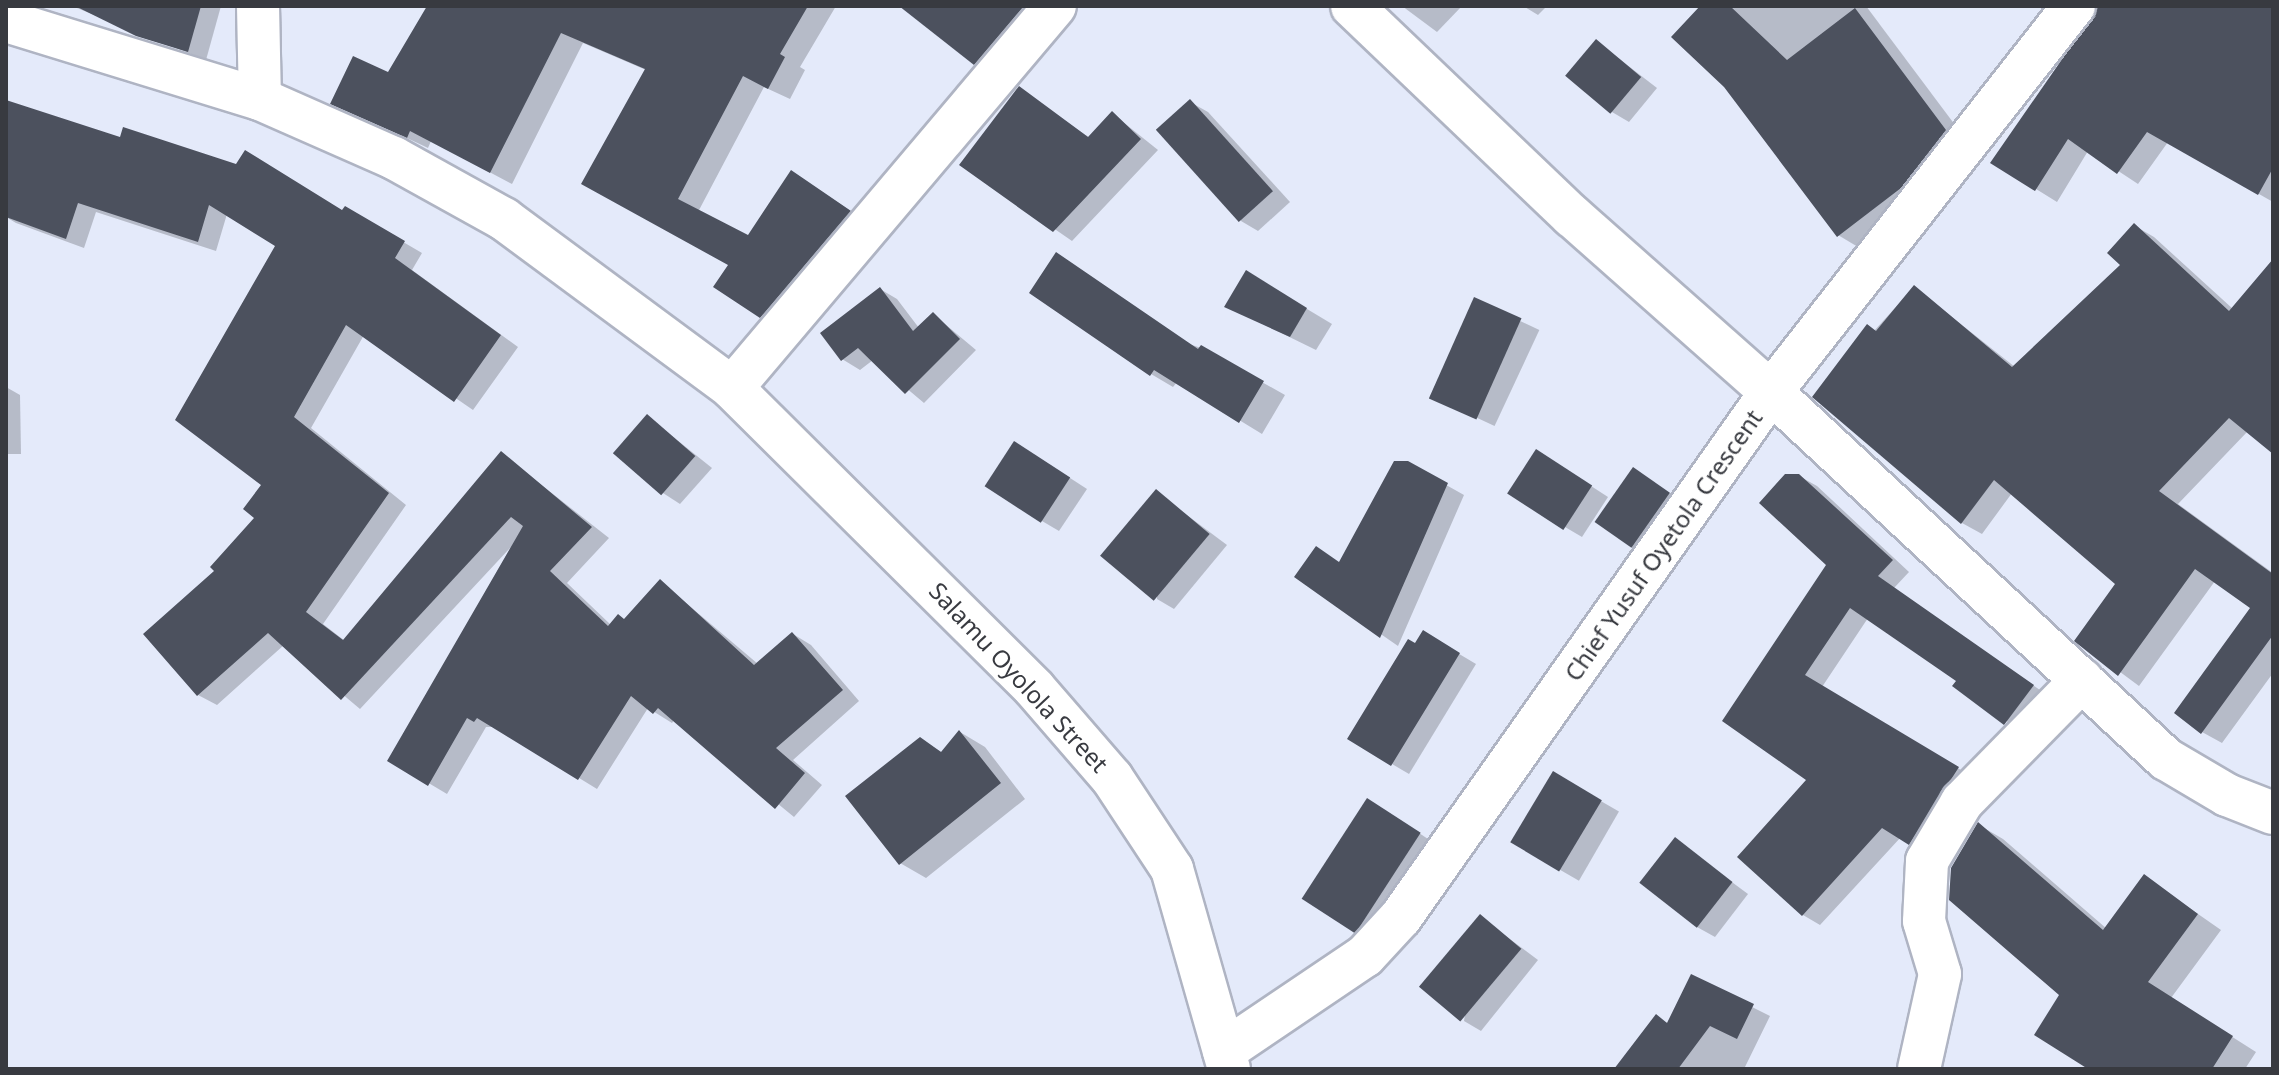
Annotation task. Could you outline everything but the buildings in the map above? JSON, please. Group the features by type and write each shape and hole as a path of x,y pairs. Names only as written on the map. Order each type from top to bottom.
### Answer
{"street":[{"path":"258,6 260,99"},
{"path":"732,388 1055,6"},
{"path":"1352,6 1572,216 1771,392 2166,759 2227,795 2273,813"},
{"name":"Chief Yusuf Oyetola Crescent","path":"1227,1060 1365,956 1401,917 1771,392 2074,6"},
{"name":"Salamu Oyolola Street","path":"6,21 260,99 394,158 504,219 732,388 1013,666 1112,778 1172,869 1227,1060"},
{"path":"1919,1069 1940,974 1924,921 1927,861 1962,802 2082,680"}]}
